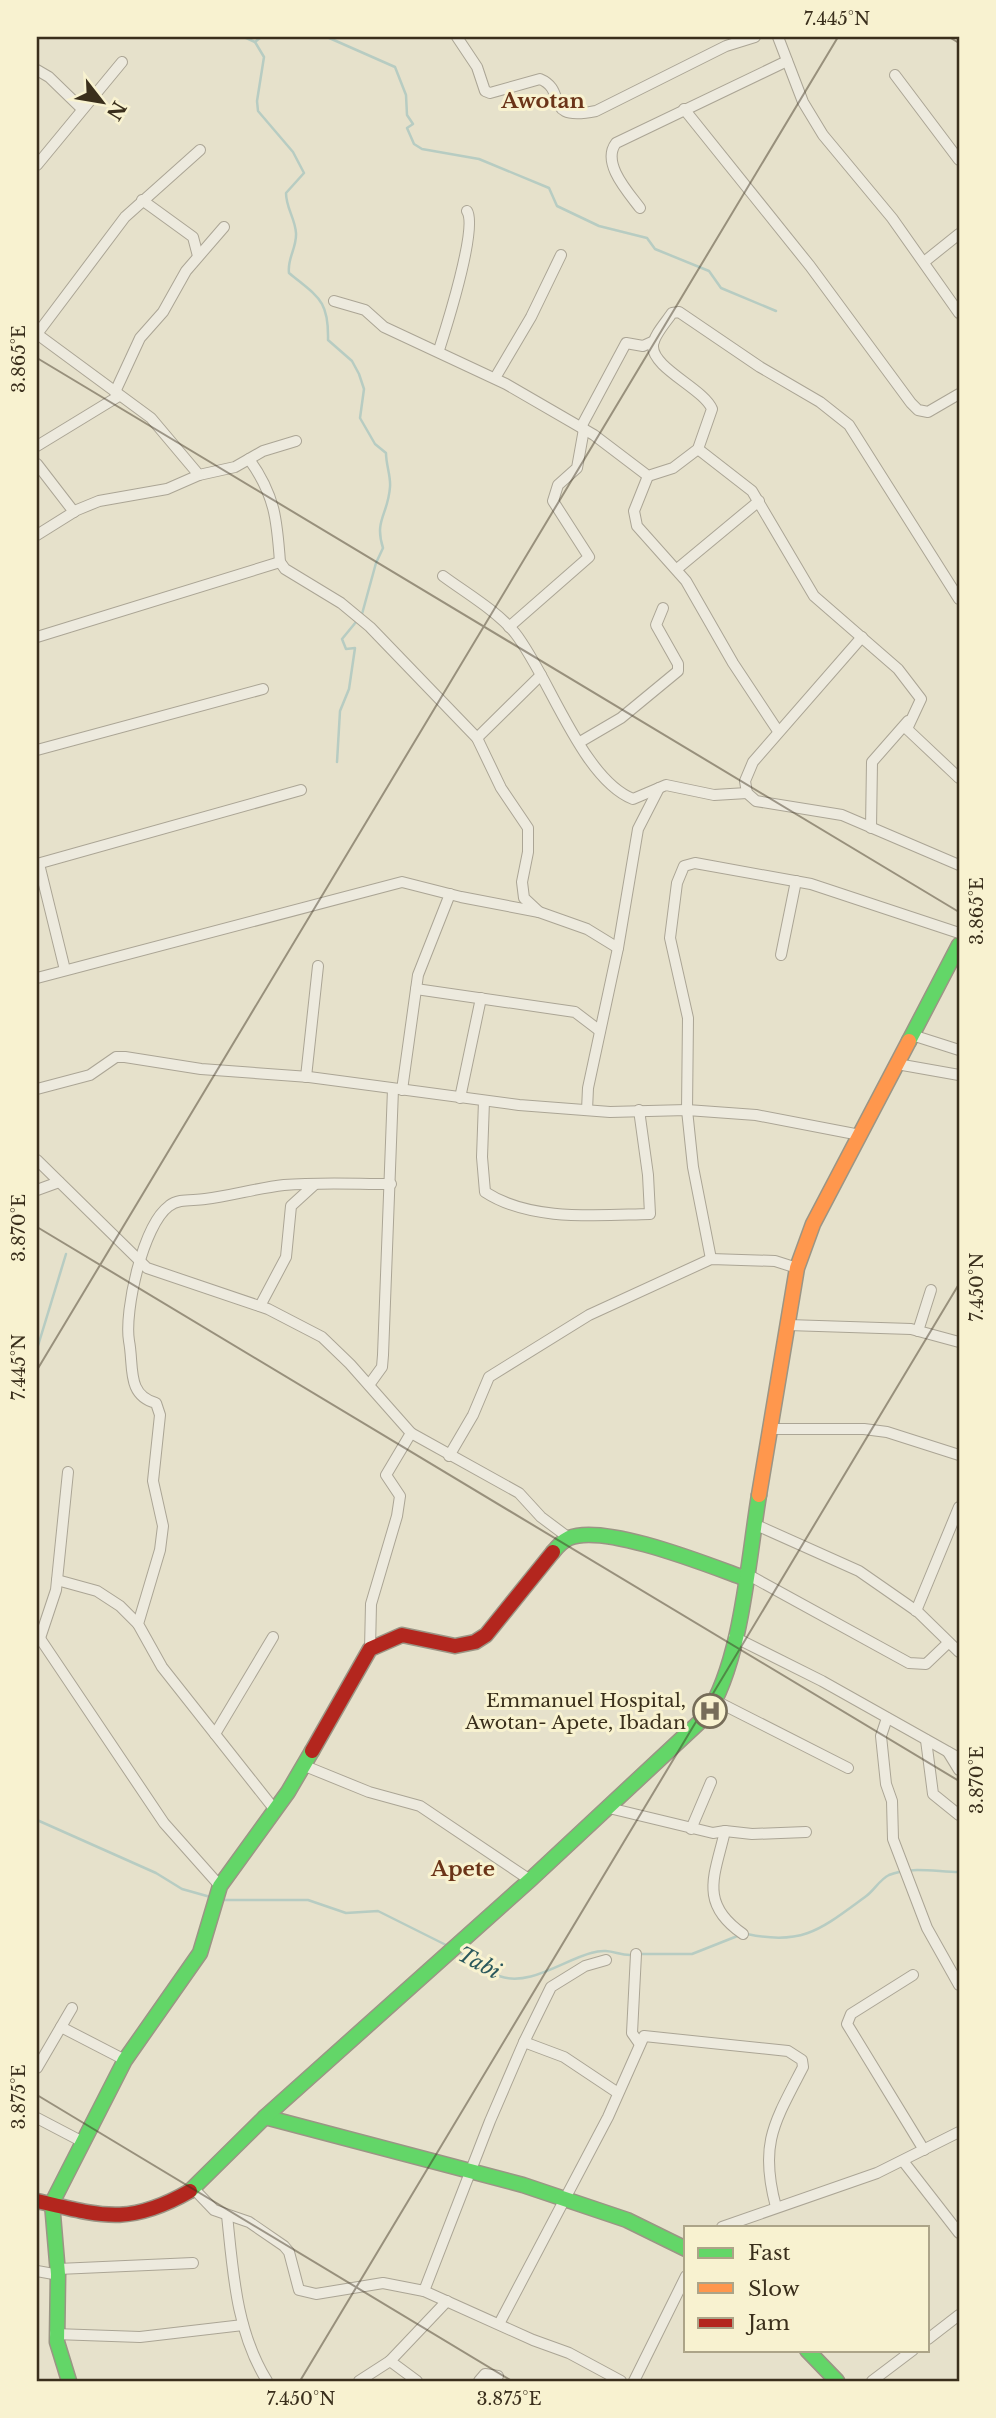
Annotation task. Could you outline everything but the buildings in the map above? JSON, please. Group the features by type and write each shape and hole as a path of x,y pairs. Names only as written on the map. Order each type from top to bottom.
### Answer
{"street":[{"path":"457,37 477,67 485,92 490,93 540,79 548,84 560,108 575,115 596,111 638,92 730,40 755,37"},
{"path":"778,37 803,102 823,135 892,218 959,313"},
{"path":"640,208 612,163 612,148 616,143 787,61"},
{"path":"37,165 122,62"},
{"path":"37,70 49,77 82,109"},
{"path":"894,75 959,160"},
{"path":"684,109 810,265 911,403 929,412 959,394"},
{"path":"199,475 183,460 158,425 37,334 125,217 200,150"},
{"path":"142,200 193,237 198,256"},
{"path":"439,351 467,243 471,220 467,211"},
{"path":"37,446 117,394 140,338 163,312 175,286 224,227"},
{"path":"924,262 959,234"},
{"path":"495,378 531,317 561,255"},
{"path":"334,301 365,310 384,327 495,378 582,428 648,476"},
{"path":"648,476 673,468 698,449 712,409 710,404 660,361 654,350 654,341 672,313 679,312 760,367 820,402 849,425 959,598"},
{"path":"509,627 589,557 553,501 558,485 577,468 582,428 626,343 643,346 654,341"},
{"path":"37,535 74,512 108,499 167,489 199,475 235,467 263,451 296,441"},
{"path":"698,449 743,482 759,501 814,596 898,669 920,696 907,726 910,733 959,778"},
{"path":"249,459 266,482 272,500 280,562 285,569 341,603 370,627 477,738 496,780 528,828 528,852 522,882 524,898 539,912"},
{"path":"37,464 74,512"},
{"path":"648,476 634,519 677,569 778,731"},
{"path":"677,569 759,501"},
{"path":"37,637 280,562"},
{"path":"443,576 509,627 606,780 625,795 637,798 659,788 673,786 714,795 747,793 756,801 842,815 959,865"},
{"path":"580,742 621,718 674,677 678,664 656,625 663,608"},
{"path":"747,793 748,770 778,731 862,637"},
{"path":"477,738 541,675"},
{"path":"37,750 263,690"},
{"path":"871,828 872,762 911,718"},
{"path":"587,1110 638,829 659,788"},
{"path":"65,970 38,864 301,790"},
{"path":"711,1259 693,1167 687,1110 688,1018 670,938 681,870 686,864 695,863 796,881 959,933"},
{"path":"781,955 796,881"},
{"path":"37,978 389,884 417,883 450,894 539,912 587,929 618,948"},
{"path":"369,1385 382,1367 398,1090 425,953 450,894"},
{"path":"37,2201 100,2215 130,2216 165,2205 192,2188 265,2117 683,1740 716,1701 730,1666 797,1268 813,1224 959,945"},
{"path":"306,1077 318,966"},
{"path":"416,989 575,1012 600,1031"},
{"path":"460,1098 481,998"},
{"path":"912,1035 959,1050"},
{"path":"37,1089 90,1075 116,1058 125,1056 201,1069 306,1077 484,1101 587,1110 687,1110 792,1119 860,1135"},
{"path":"897,1064 959,1075"},
{"path":"484,1101 482,1157 485,1192 499,1200 540,1211 589,1215 650,1214 649,1175 639,1110"},
{"path":"37,1160 92,1210 140,1262 155,1272 285,1316 322,1337 411,1433 519,1493 541,1517 569,1538"},
{"path":"37,1190 59,1182"},
{"path":"138,1624 160,1550 163,1526 153,1481 160,1415 156,1403 145,1400 135,1390 127,1314 140,1262 156,1222 168,1206 181,1200 203,1200 283,1185 391,1184"},
{"path":"260,1306 285,1261 291,1206 314,1185"},
{"path":"449,1456 494,1372 589,1315 711,1259 775,1261 797,1268"},
{"path":"918,1331 931,1290"},
{"path":"788,1325 918,1331 959,1342"},
{"path":"770,1429 876,1431 959,1455"},
{"path":"69,2381 62,2370 55,2334 58,2272 50,2217 52,2203 81,2141 125,2060 200,1953 218,1894 305,1766 370,1649 371,1604 397,1516 400,1496 386,1475 411,1433"},
{"path":"68,1472 53,1605 38,1636 164,1823 218,1894"},
{"path":"916,1611 959,1507"},
{"path":"754,1524 859,1572 916,1611 959,1652"},
{"path":"370,1649 382,1642 408,1635 450,1647 475,1643 486,1635 558,1546 577,1535 639,1542 745,1576 909,1663 926,1664 948,1643"},
{"path":"57,1580 97,1591 120,1606 138,1624 162,1667 275,1810"},
{"path":"215,1734 272,1637"},
{"path":"734,1637 959,1758"},
{"path":"716,1701 848,1768"},
{"path":"887,1718 881,1736 886,1784 892,1801 893,1839 927,1928 959,1985"},
{"path":"926,1740 933,1794 959,1815"},
{"path":"948,1752 959,1770"},
{"path":"305,1766 369,1792 421,1805 530,1880"},
{"path":"691,1829 711,1783"},
{"path":"609,1808 713,1833 725,1830 752,1834 806,1832"},
{"path":"725,1830 711,1892 715,1907 727,1923 743,1934"},
{"path":"636,1954 632,2033 639,2043"},
{"path":"424,2291 524,2042 551,1987 585,1966 606,1960"},
{"path":"913,1975 851,2014 847,2024 924,2150"},
{"path":"37,2068 72,2008"},
{"path":"61,2027 125,2060"},
{"path":"499,2324 618,2093 639,2043 648,2034 788,2051 802,2060 803,2067 776,2120 770,2138 766,2161 776,2207"},
{"path":"524,2042 564,2057 618,2093"},
{"path":"265,2117 378,2143 472,2169 633,2221 684,2246"},
{"path":"37,2118 81,2141"},
{"path":"725,2226 877,2174 959,2132"},
{"path":"903,2161 959,2233"},
{"path":"192,2188 215,2210 249,2222 284,2246 289,2252 296,2286 306,2292 316,2294 383,2283 424,2291 569,2353 621,2381"},
{"path":"228,2215 233,2274 243,2325 267,2381"},
{"path":"37,2271 193,2263"},
{"path":"634,2381 684,2280"},
{"path":"359,2381 390,2361 447,2301"},
{"path":"930,2337 959,2315"},
{"path":"55,2334 140,2337 243,2325"},
{"path":"809,2352 837,2381"},
{"path":"872,2381 910,2352"},
{"path":"390,2361 417,2381"},
{"path":"479,2381 485,2374 498,2376"}],"waterway":[{"path":"244,37 255,42 261,37"},
{"path":"327,37 395,67 406,95 407,115 413,124 407,128 414,144 422,149 479,159 549,188 557,206 599,226 647,238 655,249 709,271 721,288 776,311"},
{"path":"255,42 264,57 258,111 293,152 304,173 286,193 296,233 289,273 320,300 326,316 328,340 352,361 359,374 364,389 360,418 375,444 386,453 390,487 380,531 383,548 376,563 362,614"},
{"path":"337,762 340,711 349,689 355,648 346,649 342,639 356,622"},
{"path":"37,1349 66,1254"},
{"name":"Tabi","path":"37,1820 156,1873 182,1889 214,1898"},
{"name":"Tabi","path":"747,1934 783,1938 810,1932 836,1918 868,1895 885,1877 897,1872 959,1872"},
{"name":"Tabi","path":"224,1900 308,1900 346,1913 378,1911 448,1946"},
{"name":"Tabi","path":"639,1954 692,1954 740,1935"},
{"name":"Tabi","path":"457,1951 493,1974 510,1978 534,1976 598,1951 632,1955"}],"traffic: fast":[{"path":"909,1041 959,945"},
{"path":"190,2191 265,2117 530,1880 706,1716 728,1668 736,1639 759,1495"},
{"path":"553,1552 569,1538 585,1535 606,1536 656,1548 744,1578"},
{"path":"69,2381 57,2342 58,2274 52,2203 125,2060 200,1953 220,1886 288,1792 312,1751"},
{"path":"265,2117 523,2185 627,2220 684,2248"},
{"path":"809,2352 837,2381"}],"traffic: slow":[{"path":"759,1495 797,1268 813,1224 909,1041"}],"traffic: jam":[{"path":"312,1751 370,1649 402,1635 455,1646 475,1642 486,1635 553,1552"},
{"path":"37,2201 98,2214 132,2214 169,2202 190,2191"}],"place":[{"name":"Emmanuel Hospital, Awotan- Apete, Ibadan","path":"710,1711"}],"district":[{"name":"Awotan","path":"543,101"},
{"name":"Apete","path":"463,1869"}]}
